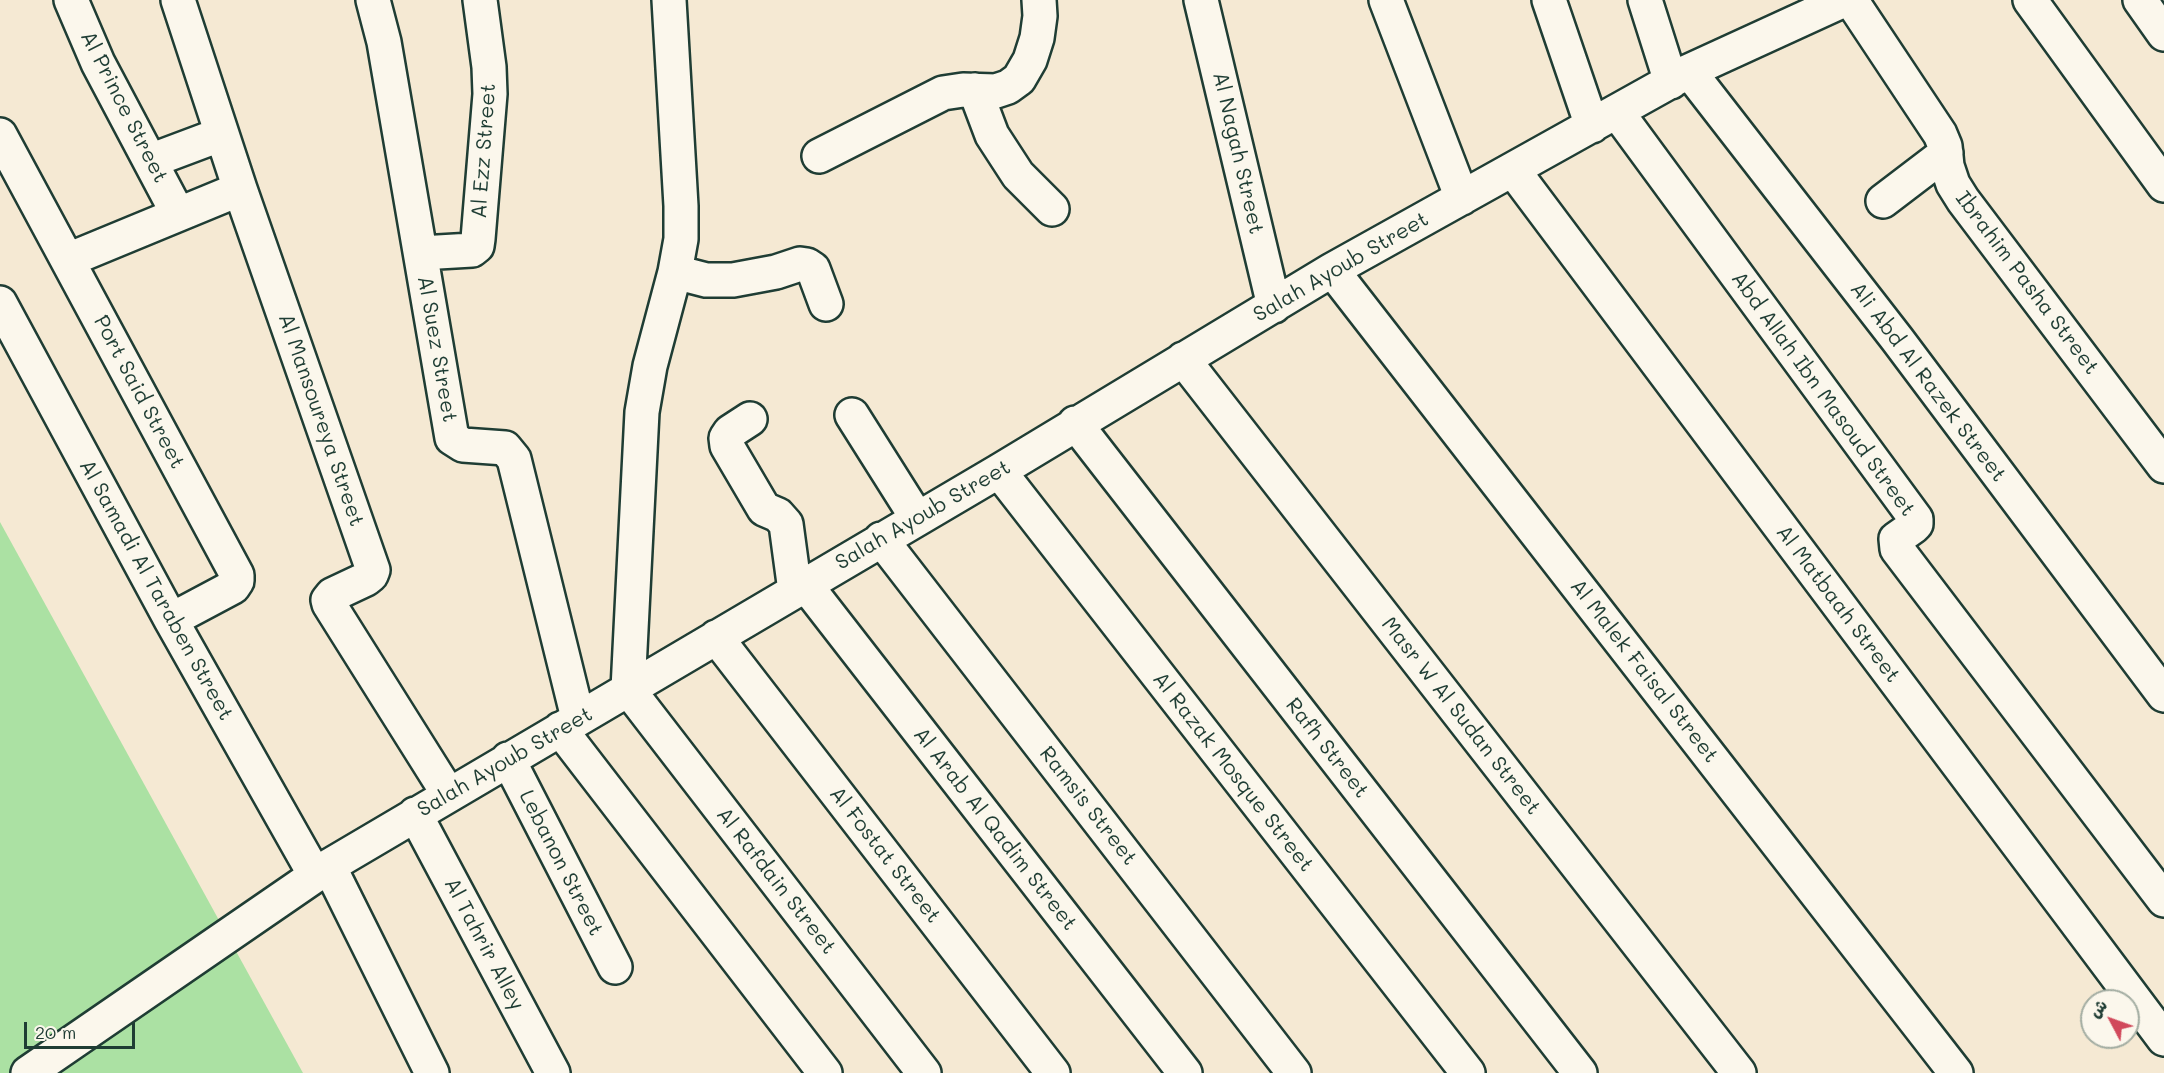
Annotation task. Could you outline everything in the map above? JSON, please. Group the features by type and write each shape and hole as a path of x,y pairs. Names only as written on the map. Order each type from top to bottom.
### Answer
{"street":[{"name":"Al Prince Street","path":"71,0 98,63 178,214"},
{"name":"Al Mansoureya Street","path":"178,0 240,189 373,570 366,579 332,595 328,600 331,610 449,795"},
{"name":"Al Suez Street","path":"373,0 384,42 452,438 463,445 505,448 514,459 569,723"},
{"name":"Al Ezz Street","path":"421,253 472,250 477,246 490,94 480,0"},
{"path":"628,689 642,412 653,355 675,272 681,239 669,0"},
{"path":"819,156 934,97 953,91 996,91 1008,87 1019,79 1030,60 1037,38 1040,16 1039,0"},
{"name":"Al Nagah Street","path":"1201,0 1274,306"},
{"path":"1386,0 1462,198"},
{"path":"1549,0 1604,119"},
{"path":"1645,0 1680,76"},
{"name":"Salah Ayoub Street","path":"28,1073 322,870 999,471 1075,423 1332,270 1680,76 1844,0"},
{"name":"Ibrahim Pasha Street","path":"1851,0 1940,134 1953,184 1963,200 2164,466"},
{"path":"2030,0 2164,185"},
{"path":"2140,0 2164,34"},
{"name":"Ali Abd Al Razek Street","path":"1680,76 1897,339 2164,695"},
{"path":"975,90 992,135 1018,175 1052,209"},
{"name":"Abd Allah Ibn Masoud Street","path":"1604,119 1916,519 1914,527 1896,539 1897,549 2164,900"},
{"path":"150,161 222,134"},
{"name":"Port Said Street","path":"0,135 237,575 237,581 233,587 171,620"},
{"path":"1883,201 1946,153"},
{"name":"Al Matbaah Street","path":"1513,170 2164,1039"},
{"path":"68,260 240,189"},
{"path":"675,272 705,280 733,280 800,264 807,265 813,269 826,304"},
{"name":"Al Malek Faisal Street","path":"1332,270 1956,1073"},
{"name":"Al Samadi Al Taraben Street","path":"0,303 171,620 322,870"},
{"name":"Masr W Al Sudan Street","path":"1183,359 1739,1073"},
{"path":"852,415 917,518"},
{"path":"750,419 730,432 726,438 728,446 764,508 778,515 786,524 800,587"},
{"name":"Rafh Street","path":"1075,423 1580,1073"},
{"name":"Al Razak Mosque Street","path":"999,471 1468,1073"},
{"name":"Ramsis Street","path":"881,539 1294,1073"},
{"name":"Al Arab Al Qadim Street","path":"800,587 1185,1073"},
{"name":"Al Fostat Street","path":"716,637 1053,1073"},
{"name":"Al Rafdain Street","path":"628,689 924,1073"},
{"path":"569,723 825,1073"},
{"name":"Lebanon Street","path":"508,759 615,967"},
{"name":"Al Tahrir Alley","path":"415,814 553,1073"},
{"path":"322,870 432,1073"}],"green space":[{"path":"0,522 303,1073 0,1073"}]}
